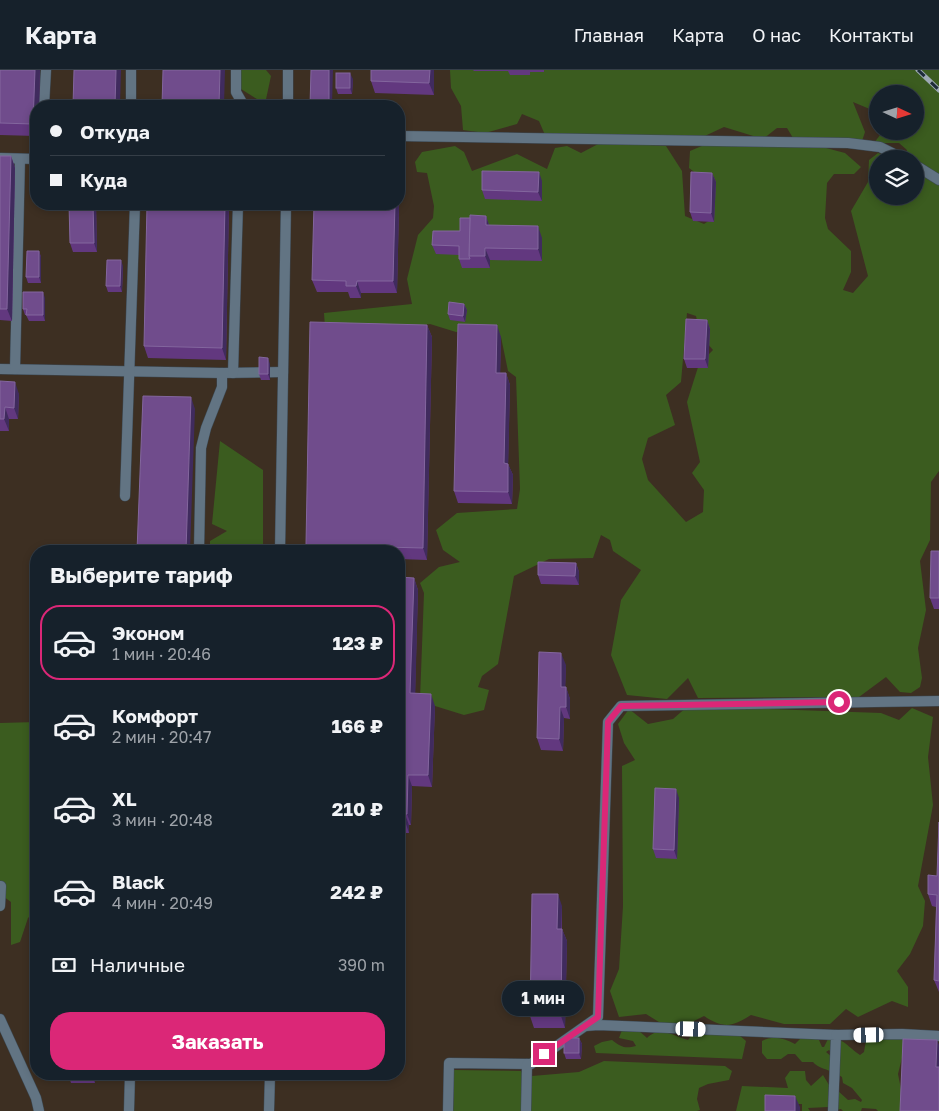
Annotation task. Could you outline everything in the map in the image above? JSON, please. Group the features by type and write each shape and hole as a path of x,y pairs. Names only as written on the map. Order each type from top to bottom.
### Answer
{"lane":[{"path":"44,100 46,70"},
{"path":"130,100 131,70"},
{"path":"236,70 236,92 241,100"},
{"path":"288,70 288,100"},
{"path":"405,136 848,143 880,147 886,150"},
{"path":"0,158 30,159"},
{"path":"15,369 20,159"},
{"path":"924,171 939,180"},
{"path":"126,496 136,210"},
{"path":"199,545 201,448 206,428 227,373 238,210"},
{"path":"280,545 286,210"},
{"path":"0,369 227,373 283,372"},
{"path":"448,1111 449,1063 531,1064 598,1017 608,722 621,706 939,701"},
{"path":"0,906 1,886"},
{"path":"0,1019 36,1098 39,1111"},
{"path":"585,1026 836,1035 902,1034 939,1036"},
{"path":"833,1111 836,1035"},
{"path":"526,1111 527,1064"},
{"path":"129,1111 130,1080"},
{"path":"269,1111 270,1080"}],"shaded area":[{"path":"0,70 939,70 939,1111 0,1111"}],"green space":[{"path":"241,70 266,70 271,76 266,100 259,100 241,89"},
{"path":"450,70 939,70 939,471 931,482 930,540 920,561 926,610 918,648 922,678 920,687 911,693 900,692 886,677 859,697 698,698 688,678 667,699 627,695 611,655 621,600 641,570 613,551 610,540 601,535 593,558 549,559 514,576 498,664 482,676 478,687 489,690 484,710 464,715 420,699 424,593 420,583 439,567 460,562 443,550 436,530 457,513 517,509 520,489 516,377 508,371 501,337 491,329 456,332 430,324 350,336 325,328 324,313 412,304 407,279 418,235 433,218 434,206 427,173 417,172 415,162 422,152 455,146 464,152 472,171 517,154 547,169 555,148 567,146 581,153 602,142 666,146 682,171 685,216 704,224 713,218 713,186 689,168 690,151 711,142 826,148 845,153 861,167 854,174 834,174 827,183 825,218 828,229 851,251 851,272 843,290 853,293 868,276 851,211 868,182 869,160 869,205 924,205 924,150 907,150 899,143 874,143 876,140 924,140 924,85 869,85 869,109 853,102 865,132 862,141 793,138 787,128 777,128 763,139 724,127 692,142 545,135 539,121 522,114 517,124 485,133 463,130 461,106 451,88","holes":["687,313 696,316 700,335 713,350 699,364 687,402 700,462 692,473 704,490 703,512 686,522 648,480 642,459 648,438 675,425 666,395 681,382"]},
{"path":"220,441 263,470 263,545 210,545 210,541 227,531 212,524"},
{"path":"688,706 881,713 899,720 912,708 933,717 928,757 933,805 918,886 925,901 923,926 910,954 897,971 908,987 908,1007 892,1001 858,1017 846,1009 830,1024 784,1024 751,1015 728,1025 717,1023 704,1016 686,1025 667,1027 646,1014 619,1017 610,991 619,969 623,906 622,766 635,760 624,743 618,724 629,709 648,724 673,719"},
{"path":"30,722 30,916 20,942 11,945 11,902 0,894 0,723"},
{"path":"622,1030 638,1030 647,1038 657,1032 662,1032 688,1040 693,1033 739,1035 746,1041 742,1059 596,1053 594,1046 612,1040 623,1047 636,1046 633,1041 619,1038"},
{"path":"809,1037 819,1040 822,1047 824,1047 828,1039 833,1041 832,1053 829,1050 826,1052 833,1058 832,1072 819,1067 813,1062 802,1062 795,1054 788,1054 781,1059 767,1059 762,1053 762,1041 766,1039 778,1038 795,1044 801,1038"},
{"path":"904,1037 905,1046 898,1074 901,1089 900,1111 878,1111 876,1109 862,1108 861,1111 836,1110 837,1090 848,1100 855,1099 861,1102 862,1100 852,1088 843,1083 842,1077 837,1074 838,1039 860,1055 864,1052 866,1040"},
{"path":"604,1061 725,1066 732,1071 729,1080 708,1084 699,1088 697,1099 700,1110 697,1111 530,1111 532,1076 579,1072"},
{"path":"454,1070 521,1071 523,1075 522,1111 453,1111"},
{"path":"790,1071 805,1071 806,1080 811,1086 823,1075 829,1085 828,1107 808,1108 810,1111 802,1111 802,1104 767,1104 767,1111 736,1111 742,1086 788,1088 785,1078"}],"building":[{"path":"0,70 35,70 34,100 30,100 30,124 0,123"},
{"path":"74,70 116,70 115,100 73,100"},
{"path":"163,70 220,70 219,100 162,100"},
{"path":"311,70 329,70 329,100 310,100"},
{"path":"371,70 430,70 429,83 371,81"},
{"path":"336,73 350,73 350,88 336,88"},
{"path":"0,156 11,156 7,309 0,309"},
{"path":"482,171 539,172 538,192 482,190"},
{"path":"691,172 712,173 711,213 690,212"},
{"path":"69,210 93,210 94,243 70,243"},
{"path":"147,210 225,210 222,348 144,346"},
{"path":"314,210 395,210 393,281 357,281 356,286 346,286 346,281 312,280"},
{"path":"470,215 486,216 486,225 538,226 538,249 485,248 485,256 469,256"},
{"path":"460,218 470,218 470,259 459,259 459,246 432,245 433,231 460,231"},
{"path":"27,251 39,251 39,277 26,277"},
{"path":"107,260 121,260 120,286 106,286"},
{"path":"23,292 43,292 43,315 26,315 27,309 23,309"},
{"path":"449,302 464,304 463,316 448,314"},
{"path":"686,319 707,320 705,359 684,359"},
{"path":"310,322 427,325 423,548 405,548 405,545 306,545"},
{"path":"458,324 497,325 496,373 506,373 504,463 508,464 508,492 454,491"},
{"path":"259,357 268,358 268,374 259,374"},
{"path":"0,381 15,382 14,408 5,407 4,419 0,419"},
{"path":"143,396 191,397 186,545 137,545"},
{"path":"931,551 939,551 939,598 930,598"},
{"path":"538,562 576,563 575,576 538,575"},
{"path":"405,577 414,578 410,693 431,694 428,775 408,775 407,814 405,814"},
{"path":"539,652 561,653 561,687 566,687 566,707 560,707 559,739 537,738"},
{"path":"655,788 676,789 674,850 653,849"},
{"path":"939,822 939,981 934,980 937,895 928,894 928,875 937,876"},
{"path":"532,894 558,894 557,929 562,929 561,1016 530,1016"},
{"path":"564,1038 579,1038 579,1053 564,1053"},
{"path":"903,1039 937,1040 936,1067 939,1067 939,1111 900,1111"},
{"path":"765,1095 795,1096 795,1111 765,1111"}],"railway":[{"path":"918,70 939,90"}],"route":[{"path":"544,1054 598,1017 608,722 621,706 839,702"}]}
